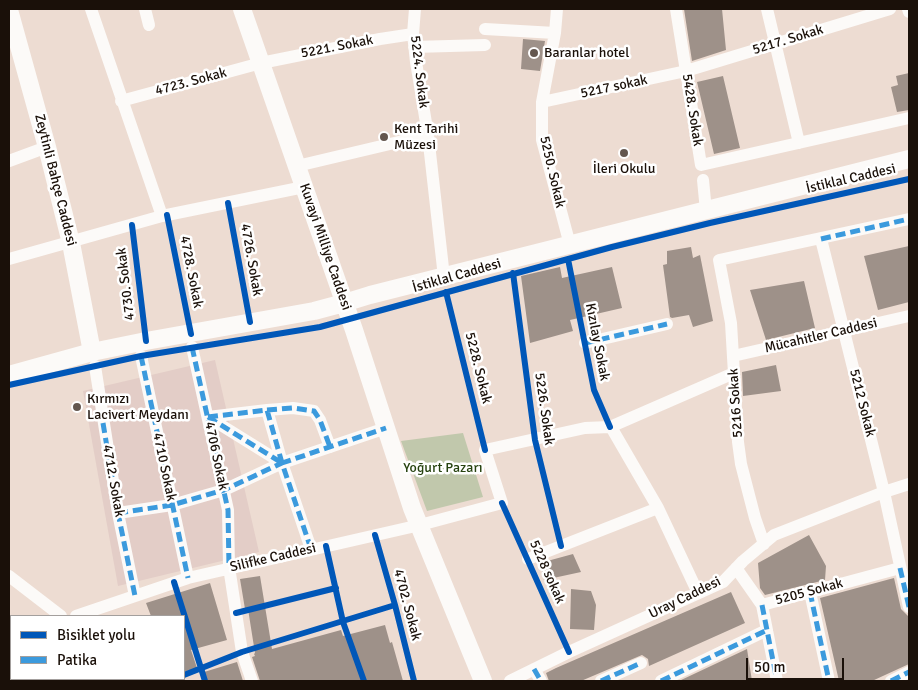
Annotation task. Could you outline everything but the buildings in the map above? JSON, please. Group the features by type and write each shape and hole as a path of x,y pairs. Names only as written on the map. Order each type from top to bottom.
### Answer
{"street":[{"path":"90,9 162,216"},
{"path":"145,9 149,25"},
{"name":"Kuvayi Milliye Caddesi","path":"242,9 412,508 483,681"},
{"name":"5224. Sokak","path":"415,9 414,47 428,135 444,276"},
{"name":"5250. Sokak","path":"557,9 555,33 542,102 542,140 570,245"},
{"name":"5428. Sokak","path":"676,9 701,165 799,143"},
{"path":"767,9 799,143 909,118"},
{"name":"5217. Sokak","path":"686,71 890,9"},
{"name":"Zeytinli Bahçe Caddesi","path":"9,10 71,243 93,359"},
{"path":"485,29 555,33"},
{"name":"5221. Sokak","path":"261,63 413,34"},
{"path":"414,47 485,45"},
{"name":"4723. Sokak","path":"121,101 261,63"},
{"name":"5217 sokak","path":"542,102 686,71"},
{"path":"297,166 428,135"},
{"path":"9,161 47,147"},
{"name":"İstiklal Caddesi","path":"9,375 93,359 146,340 314,311 344,304 444,276 909,158"},
{"path":"703,180 706,211"},
{"path":"9,259 162,216 304,187"},
{"path":"821,239 909,219"},
{"name":"5216 Sokak","path":"764,544 741,464 731,323 719,260 821,239"},
{"name":"5212 Sokak","path":"821,239 884,492 909,607"},
{"name":"Mücahitler Caddesi","path":"733,356 909,316"},
{"path":"585,343 667,324"},
{"name":"4706 Sokak","path":"192,347 228,510 229,567 242,652 252,681"},
{"name":"4710 Sokak","path":"141,356 188,578"},
{"name":"4712. Sokak","path":"93,359 118,513 135,596"},
{"path":"698,593 658,508 611,427 734,373"},
{"path":"208,417 293,408 314,411 320,420 330,447"},
{"path":"267,410 282,463 311,549"},
{"path":"208,417 282,463"},
{"name":"Silifke Caddesi","path":"79,615 188,578 229,567 420,525 502,503 485,450 585,428 611,427"},
{"path":"118,513 172,505 224,490 282,463 386,428"},
{"name":"Uray Caddesi","path":"510,681 723,582 774,535 909,484"},
{"path":"528,559 658,508"},
{"name":"5205 Sokak","path":"736,568 762,605 900,568"},
{"path":"9,576 60,615"},
{"path":"810,592 829,681"},
{"path":"762,605 777,681"},
{"path":"662,681 767,630"},
{"path":"601,681 641,663"},
{"path":"534,669 540,681"},
{"path":"891,681 909,672"}],"shaded area":[{"path":"215,360 259,552 118,586 83,391"}],"green space":[{"name":"Yoğurt Pazarı","path":"463,433 483,497 427,511 401,441"}],"marked path":[{"path":"821,239 909,219"},
{"path":"585,343 667,324"},
{"path":"192,347 228,510 229,567"},
{"path":"141,356 188,578"},
{"path":"267,410 293,408 314,411 320,420 330,447"},
{"path":"208,417 267,410 282,463"},
{"path":"208,417 282,463"},
{"path":"103,423 118,513 135,596"},
{"path":"311,549 282,463 386,428"},
{"path":"118,513 172,505 224,490 282,463"},
{"path":"900,568 909,607"},
{"path":"810,592 829,681"},
{"path":"762,605 777,681"},
{"path":"661,681 767,630"},
{"path":"601,681 641,663"},
{"path":"534,669 541,681"},
{"path":"891,681 909,672"}],"cycle path":[{"path":"9,385 141,356 320,327 612,247 710,223 909,179"},
{"name":"4726. Sokak","path":"228,203 250,322"},
{"name":"4728. Sokak","path":"167,215 191,334"},
{"name":"4730. Sokak","path":"132,225 146,341"},
{"name":"Kızılay Sokak","path":"568,259 594,390 610,427"},
{"name":"5226. Sokak","path":"513,273 535,440 561,546"},
{"name":"5228. Sokak","path":"446,292 485,450"},
{"name":"5228 sokak","path":"502,503 569,652"},
{"name":"4702. Sokak","path":"375,535 414,681"},
{"path":"326,546 343,622 364,681"},
{"path":"174,582 184,615"},
{"path":"236,613 336,588"},
{"name":"4702. Sokak","path":"185,675 242,652 395,605"},
{"path":"185,617 205,681"}],"place":[{"name":"Baranlar hotel","path":"534,53"},
{"name":"Kent Tarihi Müzesi","path":"384,137"},
{"name":"İleri Okulu","path":"624,153"},
{"name":"Kırmızı Lacivert Meydanı","path":"77,407"}]}
